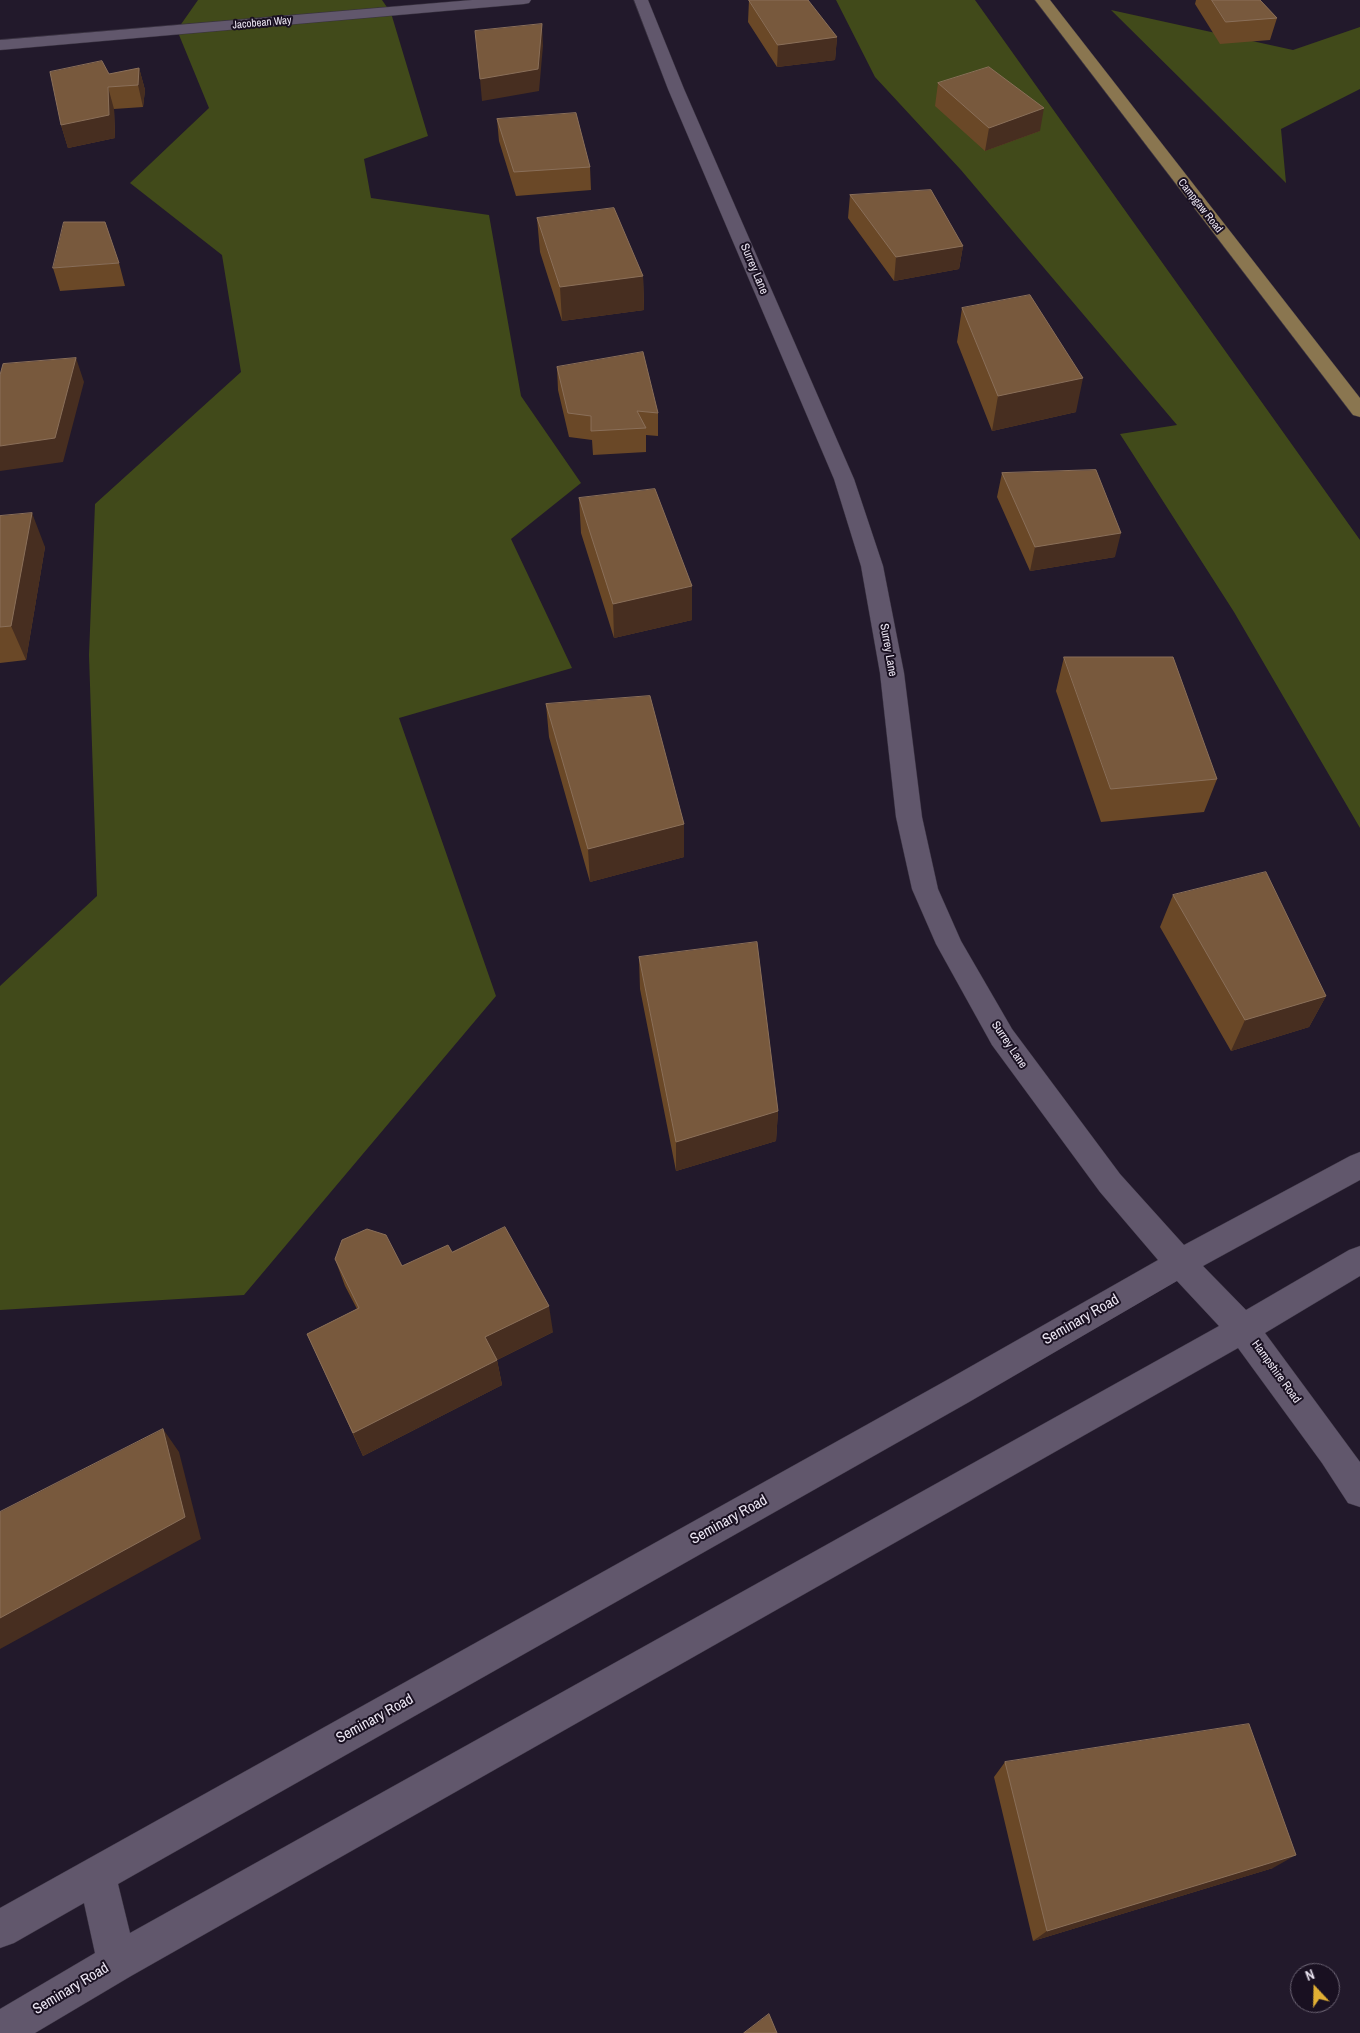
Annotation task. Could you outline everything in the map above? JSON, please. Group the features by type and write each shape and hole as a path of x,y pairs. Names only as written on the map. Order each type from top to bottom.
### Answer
{"main road":[{"name":"Campgaw Road","path":"1042,0 1360,411"}],"street":[{"name":"Jacobean Way","path":"0,45 524,0"},
{"name":"Surrey Lane","path":"641,0 676,89 844,479 870,558 892,673 909,817 925,889 949,944 1002,1036 1110,1183 1180,1263"},
{"name":"Seminary Road","path":"0,1929 915,1415 1180,1263 1360,1165"},
{"name":"Seminary Road","path":"0,2031 117,1962 1243,1329 1360,1260"},
{"name":"Hampshire Road","path":"1180,1263 1243,1329 1334,1452 1360,1491"},
{"name":"Seminary Road","path":"97,1875 117,1962"}],"green space":[{"path":"198,0 382,0 391,13 428,136 364,159 371,198 489,215 521,396 581,483 511,539 572,668 399,718 496,996 244,1295 0,1310 0,986 97,896 89,655 95,504 241,372 222,255 130,183 209,108 177,30"},
{"path":"836,0 975,0 1360,540 1360,828 1234,612 1120,434 1177,425 961,170 875,77"},
{"path":"1111,10 1293,50 1360,27 1360,89 1281,129 1286,183"}],"building":[{"path":"749,0 808,0 837,37 778,45"},
{"path":"1212,0 1260,0 1277,18 1226,22"},
{"path":"542,24 538,69 480,79 475,31"},
{"path":"102,61 109,74 139,68 138,85 108,87 109,115 61,125 50,72"},
{"path":"989,67 1044,108 989,128 938,83"},
{"path":"576,113 590,167 514,172 497,119"},
{"path":"931,190 963,246 896,257 850,195"},
{"path":"614,208 643,276 560,287 537,218"},
{"path":"64,222 105,222 119,263 53,268"},
{"path":"1030,295 1083,378 998,396 962,308"},
{"path":"643,352 658,413 637,411 646,428 591,431 591,416 568,413 557,367"},
{"path":"76,358 55,438 0,446 0,375 3,364"},
{"path":"1096,470 1121,533 1035,547 1002,473"},
{"path":"655,489 692,586 613,604 579,498"},
{"path":"32,513 11,626 0,627 0,516"},
{"path":"1064,657 1173,657 1217,779 1111,789"},
{"path":"650,696 684,824 588,849 546,704"},
{"path":"1266,872 1326,996 1245,1020 1173,895"},
{"path":"757,942 778,1111 676,1142 639,957"},
{"path":"505,1227 549,1306 485,1337 497,1360 353,1433 307,1334 359,1308 335,1259 342,1240 367,1229 386,1235 402,1266 448,1245 452,1252"},
{"path":"163,1429 185,1517 0,1618 0,1512"},
{"path":"1249,1724 1296,1855 1047,1931 1005,1762"},
{"path":"769,2014 777,2033 744,2033"}]}
